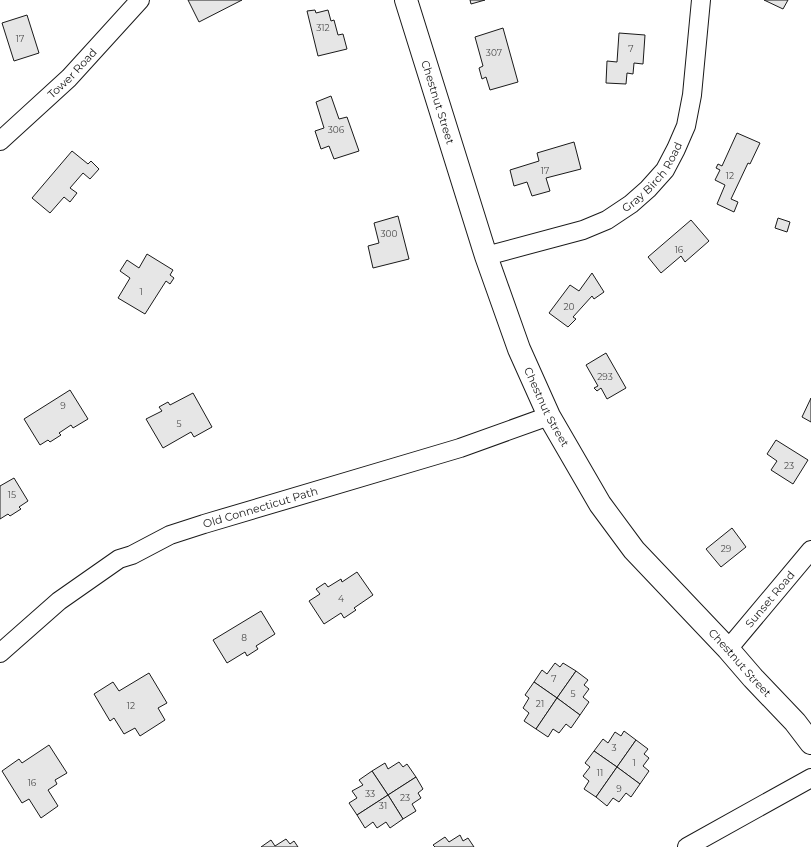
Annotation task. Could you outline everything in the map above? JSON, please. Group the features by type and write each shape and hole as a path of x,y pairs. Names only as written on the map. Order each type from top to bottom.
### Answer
{"main road":[{"name":"Chestnut Street","path":"406,0 486,256 519,349 549,416 600,504 634,550 728,648 795,722 811,743"}],"street":[{"name":"Tower Road","path":"0,142 69,78 140,0"},
{"name":"Gray Birch Road","path":"486,256 583,230 607,220 631,204 648,189 665,170 686,126 692,95 701,0"},
{"name":"Old Connecticut Path","path":"0,653 59,601 92,577 119,559 132,555 170,535 460,448 549,416"},
{"name":"Sunset Road","path":"728,648 811,550"},
{"path":"687,847 811,778"}],"building":[{"path":"188,0 242,0 199,22"},
{"path":"470,0 485,0 471,4"},
{"path":"764,0 788,0 783,9"},
{"path":"315,10 316,13 328,10 331,21 334,20 338,35 343,34 347,49 318,56 307,11"},
{"path":"27,15 39,53 14,61 2,23"},
{"path":"503,28 518,82 490,90 486,77 482,79 479,68 483,66 475,37"},
{"path":"619,33 645,35 643,64 634,63 633,74 627,73 626,84 606,83 607,61 617,62"},
{"path":"331,96 339,119 347,117 359,151 334,159 329,146 321,149 315,131 324,128 316,102"},
{"path":"737,133 760,143 750,164 748,163 731,199 738,202 734,212 717,204 725,185 715,180 720,170 716,168 718,164 722,166"},
{"path":"574,142 581,169 546,178 550,191 532,196 527,182 514,186 510,170 539,161 537,153"},
{"path":"72,151 88,164 91,161 99,169 90,179 83,173 70,188 77,193 70,202 64,197 50,213 32,198"},
{"path":"398,216 409,259 373,268 368,246 379,243 374,223"},
{"path":"778,218 790,222 787,232 775,228"},
{"path":"691,220 709,241 685,262 681,256 661,273 648,257"},
{"path":"147,254 173,270 170,275 174,278 170,284 166,281 145,314 118,298 130,278 120,271 127,260 139,268"},
{"path":"592,273 604,292 594,299 592,296 573,317 576,319 568,327 549,313 570,285 579,291"},
{"path":"606,353 626,388 607,399 601,388 597,391 594,388 598,386 586,365"},
{"path":"70,390 88,419 73,428 71,425 59,433 61,435 50,442 48,440 40,445 24,419"},
{"path":"193,393 212,427 194,437 191,432 163,448 146,419 162,411 159,407 168,402 170,405"},
{"path":"811,398 811,422 802,417"},
{"path":"776,440 808,460 793,484 771,470 777,461 767,454"},
{"path":"14,478 28,501 19,507 21,509 10,516 8,514 0,519 0,486"},
{"path":"732,528 746,547 721,567 706,549"},
{"path":"357,572 373,595 354,608 356,610 344,618 341,613 324,624 309,601 320,594 316,589 325,583 328,587 341,579 342,582"},
{"path":"261,611 275,634 256,646 258,649 247,656 245,652 227,663 213,640"},
{"path":"555,663 560,667 563,663 576,671 557,698 534,682 542,670 547,674"},
{"path":"576,671 588,680 584,685 589,689 583,697 589,702 580,715 557,698"},
{"path":"149,673 167,703 158,708 165,720 140,736 135,728 124,734 114,718 110,721 94,694 113,682 119,691"},
{"path":"534,682 557,698 536,729 524,721 529,713 523,708 529,698 525,695"},
{"path":"557,698 580,715 571,728 566,724 559,733 553,729 548,737 536,729"},
{"path":"624,731 636,740 617,767 594,751 603,739 608,743 615,732 621,736"},
{"path":"636,740 648,749 644,754 649,758 643,766 649,771 640,784 617,767"},
{"path":"49,745 67,773 55,780 57,784 48,790 58,806 41,818 29,799 22,803 2,771 19,759 22,763"},
{"path":"594,751 617,767 596,797 584,789 589,781 583,776 590,767 585,763"},
{"path":"399,762 403,767 407,764 416,777 388,795 372,771 385,763 388,769"},
{"path":"617,767 640,784 631,797 626,793 619,802 613,798 607,806 596,797"},
{"path":"372,771 388,795 357,815 349,803 357,798 352,791 363,785 359,780"},
{"path":"416,777 423,789 418,793 421,798 412,804 416,811 403,819 388,795"},
{"path":"388,795 403,819 390,828 386,822 377,828 373,822 365,828 357,815"},
{"path":"460,835 463,841 468,838 474,847 435,847 433,845 445,837 449,842"},
{"path":"286,839 290,844 294,841 298,847 261,847 271,840 275,846"}]}
